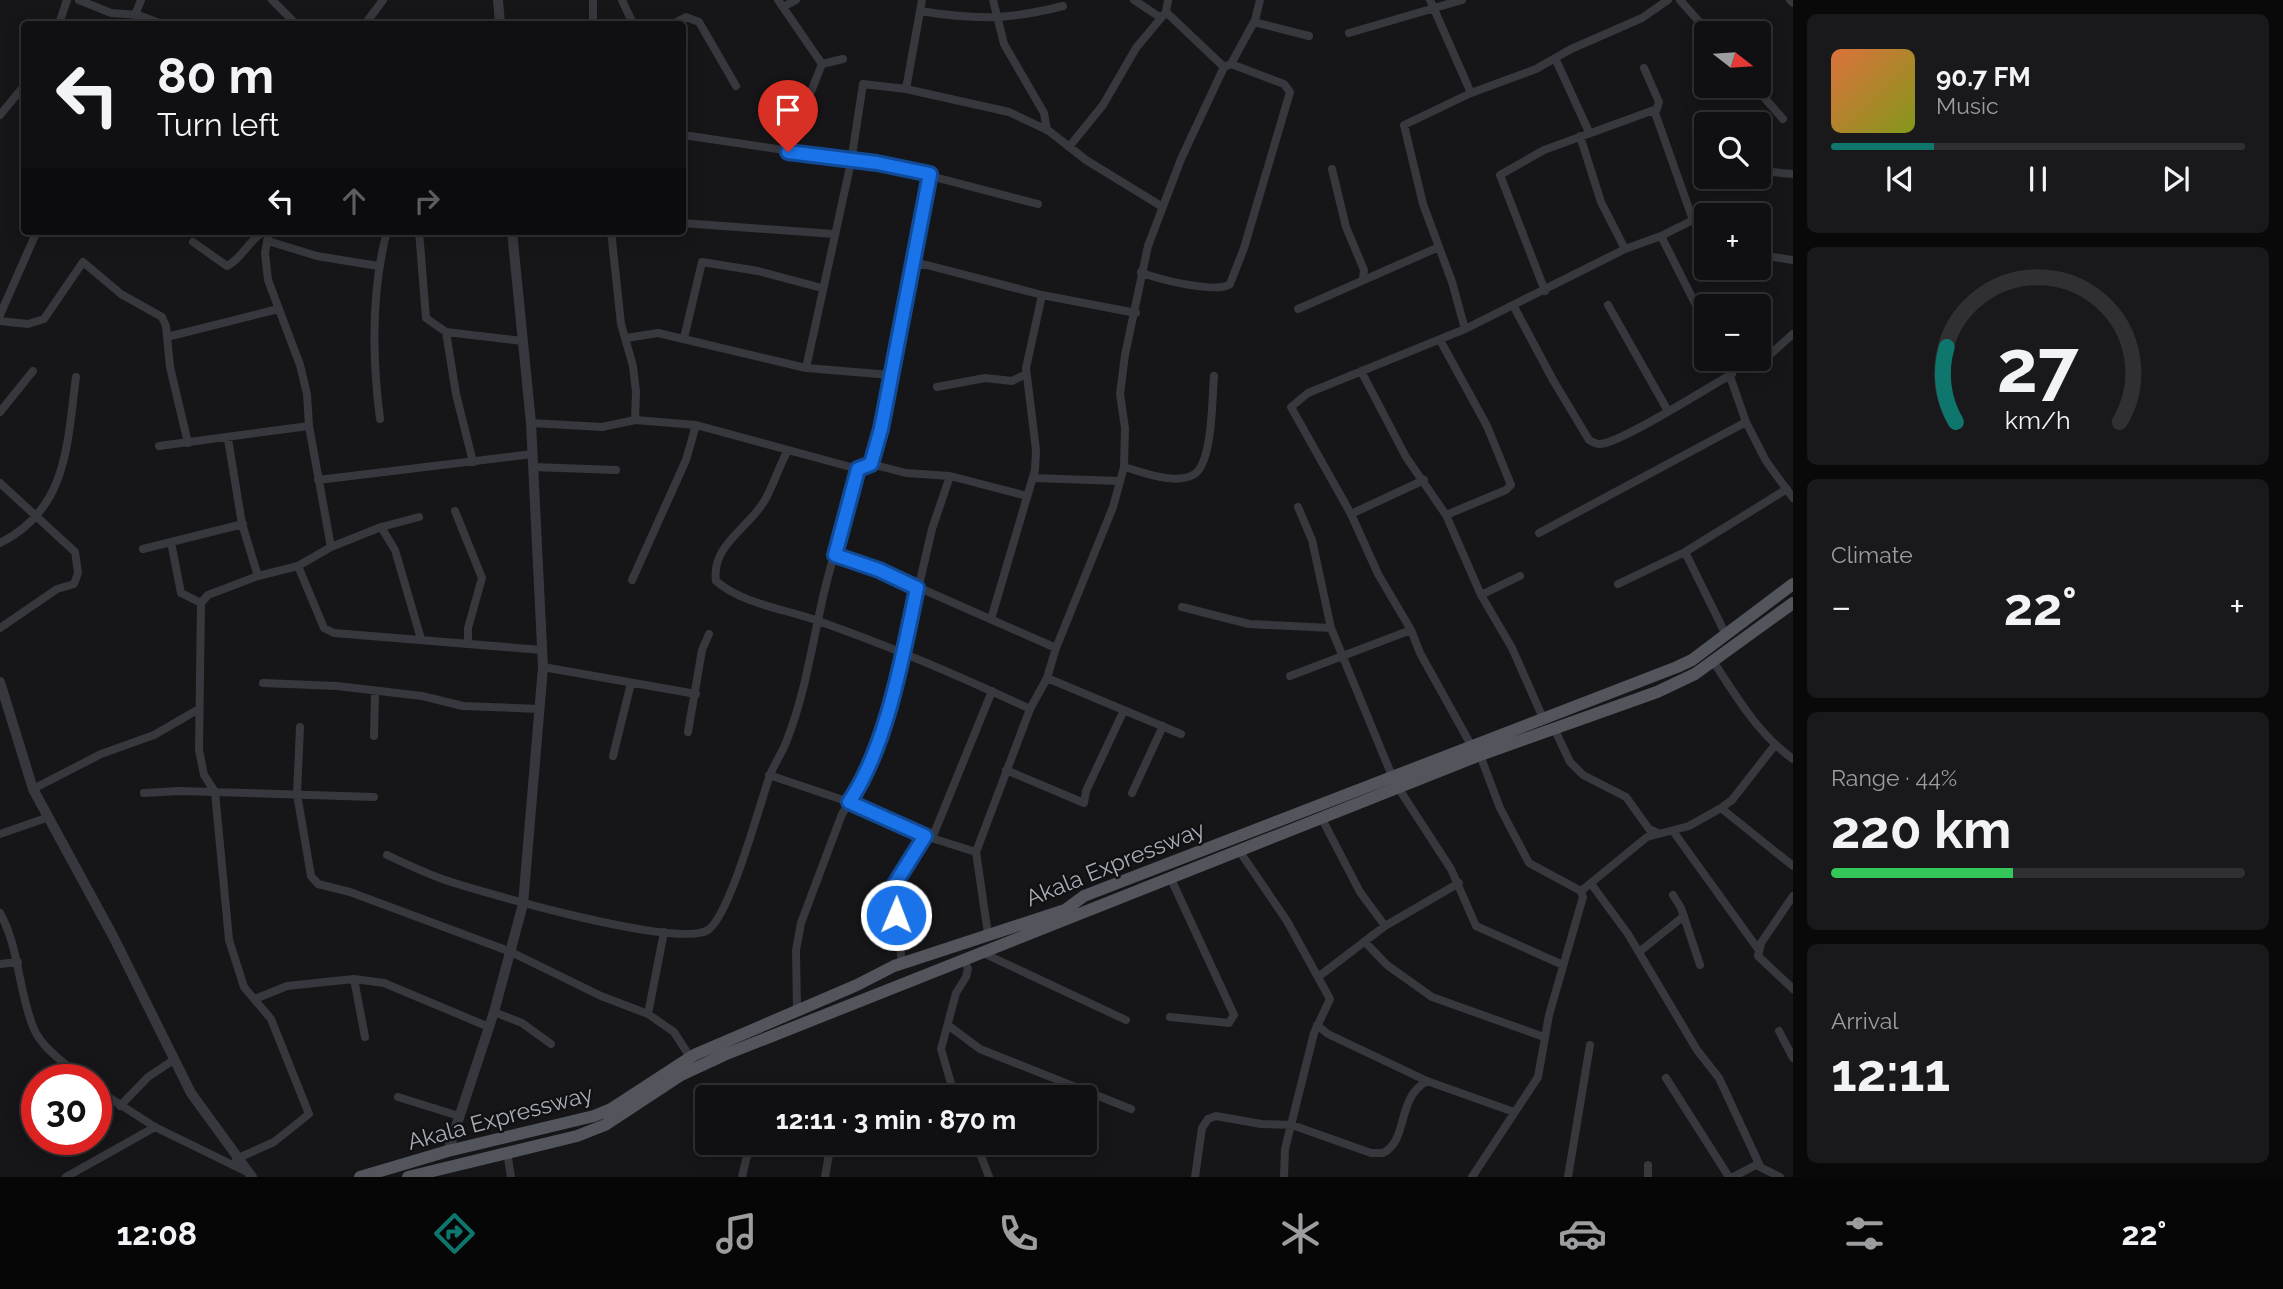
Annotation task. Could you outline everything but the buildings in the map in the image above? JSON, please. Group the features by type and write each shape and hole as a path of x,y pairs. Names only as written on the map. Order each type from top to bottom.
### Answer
{"main road":[{"name":"Akala Expressway","path":"360,1177 448,1151 594,1116 690,1057 898,965 1065,910 1084,896 1677,667 1726,635 1793,584"},
{"name":"Akala Expressway","path":"408,1177 437,1174 507,1152 577,1136 606,1125 681,1074 708,1062 1480,755 1657,692 1695,674 1793,603"},
{"path":"1432,761 1436,774"},
{"path":"934,952 941,971"},
{"path":"898,965 912,981"}],"street":[{"path":"60,21 67,0"},
{"path":"79,0 111,13 135,15 153,21"},
{"path":"135,15 141,0"},
{"path":"272,0 293,21"},
{"path":"367,21 383,0"},
{"path":"498,0 500,21"},
{"path":"593,0 593,21"},
{"path":"622,0 632,21"},
{"path":"796,0 780,3 822,64"},
{"path":"906,89 922,0"},
{"path":"993,0 1004,44 1044,113 1047,130"},
{"path":"1134,0 1163,15 1228,66 1284,84 1290,92 1244,248 1230,284 1222,288 1171,282 1142,272"},
{"path":"1069,147 1091,122 1131,56 1163,15 1168,0"},
{"path":"1349,33 1431,4 1462,0"},
{"path":"1465,329 1423,204 1404,125 1471,93 1536,69 1642,18 1668,0"},
{"path":"1680,0 1698,21"},
{"path":"988,934 976,852 1030,709 1047,678 1056,648 1103,536 1120,481 1124,467 1125,428 1120,394 1125,355 1136,313 1142,272 1161,206 1200,113 1254,22 1263,1"},
{"path":"1431,4 1471,93"},
{"path":"920,11 966,19 997,19 1063,6"},
{"path":"679,21 686,17 699,22 736,86"},
{"path":"1254,22 1309,36"},
{"path":"1555,58 1590,132"},
{"path":"822,64 844,59"},
{"path":"788,152 822,64"},
{"path":"1471,745 1420,653 1411,630 1378,574 1352,514 1291,407 1308,393 1465,329 1625,249 1661,236 1693,220 1656,111 1659,102 1644,68"},
{"path":"806,368 851,162 863,84 906,89 1009,112 1047,130 1161,206"},
{"path":"0,115 21,90"},
{"path":"1765,98 1783,119"},
{"path":"1545,291 1500,173 1590,132 1656,111"},
{"path":"690,136 851,162 877,163 930,174 1038,204"},
{"path":"1580,136 1601,202 1625,249"},
{"path":"1332,169 1346,227 1366,274"},
{"path":"1771,173 1793,174"},
{"path":"871,464 930,174"},
{"path":"686,223 834,234"},
{"path":"0,315 35,235"},
{"path":"193,242 227,266 262,235"},
{"path":"267,235 268,281 300,365 307,394 309,426 331,547"},
{"path":"380,419 375,381 378,266 386,235"},
{"path":"419,235 426,318 446,332 522,341"},
{"path":"448,1151 494,1012 523,904 543,667 531,423 512,235"},
{"path":"611,235 621,324 636,392 635,420"},
{"path":"1661,236 1694,301"},
{"path":"250,246 266,245 378,266"},
{"path":"1298,309 1366,274 1439,247"},
{"path":"914,252 923,264"},
{"path":"1771,257 1793,260"},
{"path":"0,321 28,324 44,319 83,262 121,294 162,317 170,367 188,443"},
{"path":"684,338 702,262 758,271 822,288"},
{"path":"912,267 923,264 1042,296 1136,313"},
{"path":"991,619 1032,478 1036,450 1026,374 1042,296"},
{"path":"1513,304 1553,380 1590,440 1604,443 1668,411 1731,372 1764,360 1793,334"},
{"path":"1608,305 1668,411"},
{"path":"167,337 278,309"},
{"path":"446,332 456,394 473,462"},
{"path":"626,338 658,333 806,368 891,375"},
{"path":"1440,340 1487,426 1511,485 1506,490 1446,515"},
{"path":"0,412 33,371"},
{"path":"1361,371 1391,431 1446,515 1481,595 1512,648 1543,718"},
{"path":"1731,372 1746,422 1766,461 1793,498"},
{"path":"937,387 985,378 1012,381 1026,374"},
{"path":"1124,467 1172,478 1191,476 1199,471 1208,451 1214,376"},
{"path":"0,543 38,517 62,473 76,377"},
{"path":"531,423 602,426 635,420 696,425 858,469 871,464 906,473 950,476 1027,496"},
{"path":"1539,533 1746,422"},
{"path":"632,580 686,460 696,425"},
{"path":"159,446 228,439 309,426"},
{"path":"228,439 243,524 258,576"},
{"path":"788,450 765,500 719,555 715,571 716,581 772,607 819,621 903,654 1030,709"},
{"path":"318,480 532,454"},
{"path":"533,467 616,470"},
{"path":"387,855 443,879 523,904 664,932 698,933 708,929 716,921 754,828 769,775 787,742 858,469"},
{"path":"797,1010 796,950 800,923 842,814 865,779 903,654 917,588 950,476"},
{"path":"1032,478 1120,481"},
{"path":"1352,514 1424,480"},
{"path":"0,483 75,552 78,573 74,584 57,589 0,628"},
{"path":"1618,584 1685,552 1787,489"},
{"path":"1298,507 1312,540 1331,628 1392,776"},
{"path":"455,511 482,578 468,628 468,642"},
{"path":"236,1159 274,1142 309,1114 271,1019 244,988 229,940 215,792 204,775 199,750 201,603 208,595 258,576 298,566 331,547 381,527 419,517"},
{"path":"143,549 243,524"},
{"path":"381,527 395,550 421,639"},
{"path":"172,542 181,593 201,603"},
{"path":"1685,552 1726,635"},
{"path":"835,555 879,570 1056,648"},
{"path":"298,566 324,628 334,633 542,650"},
{"path":"1481,595 1520,576"},
{"path":"1182,607 1249,624 1331,628"},
{"path":"1290,676 1411,630"},
{"path":"688,732 702,650 709,634"},
{"path":"1713,661 1748,714 1775,745 1793,758"},
{"path":"543,667 696,694"},
{"path":"1047,678 1181,734"},
{"path":"0,682 33,789 191,1093 249,1175"},
{"path":"263,683 337,686 375,693 422,696 463,706 540,709"},
{"path":"613,756 631,683"},
{"path":"898,965 893,887 929,836 992,691"},
{"path":"374,736 375,693"},
{"path":"33,789 102,754 154,734 199,709"},
{"path":"1006,770 1084,803 1086,791 1124,710"},
{"path":"1132,793 1163,726"},
{"path":"300,727 297,794 312,876 318,884 350,892 511,952 601,996 648,1014 674,1032 690,1057"},
{"path":"1554,728 1570,762 1586,777 1608,785 1626,797 1649,829 1658,833"},
{"path":"1581,891 1592,885 1647,837 1703,820 1732,800 1775,745"},
{"path":"1472,1177 1538,1077 1544,1037 1583,897 1581,891 1529,863 1500,808 1480,755"},
{"path":"769,775 976,852"},
{"path":"1399,789 1458,883 1476,926 1563,965"},
{"path":"144,793 215,792 374,797"},
{"path":"1721,808 1793,866"},
{"path":"0,834 49,817"},
{"path":"1322,819 1360,892 1385,926"},
{"path":"1673,831 1758,949"},
{"path":"1240,852 1287,920 1330,999 1317,1025 1285,1149 1284,1177"},
{"path":"1170,1017 1229,1023 1234,1015 1171,879"},
{"path":"1318,977 1385,926 1458,883"},
{"path":"1592,885 1639,952 1698,1050 1719,1078 1760,1166"},
{"path":"1673,895 1684,916 1700,965"},
{"path":"1793,896 1758,949 1758,956 1793,989"},
{"path":"0,913 18,962 34,1031 66,1064"},
{"path":"1639,952 1684,916"},
{"path":"648,1014 664,932"},
{"path":"1365,942 1387,965 1432,997 1544,1037"},
{"path":"983,953 1126,1020"},
{"path":"951,1085 941,1056 956,993 968,969 964,961"},
{"path":"0,964 18,962"},
{"path":"255,999 287,986 354,979 384,983 489,1027"},
{"path":"354,979 365,1037"},
{"path":"494,1012 522,1023 551,1044"},
{"path":"1317,1025 1328,1034 1402,1067 1427,1082 1514,1112"},
{"path":"949,1026 980,1049 1131,1109"},
{"path":"1779,1031 1793,1058"},
{"path":"1568,1177 1590,1045"},
{"path":"120,1106 148,1077 175,1059"},
{"path":"1666,1077 1731,1177 1748,1167 1760,1166 1780,1177"},
{"path":"1195,1177 1202,1128 1209,1119 1222,1115 1261,1124 1292,1125 1371,1153 1383,1153 1395,1144 1410,1098 1427,1082"},
{"path":"398,1097 459,1116"},
{"path":"112,1100 155,1127 249,1175"},
{"path":"66,1177 155,1127"},
{"path":"507,1152 511,1177"},
{"path":"742,1177 747,1155"},
{"path":"825,1177 829,1155"},
{"path":"981,1155 989,1177"},
{"path":"1648,1165 1648,1177"}],"route":[{"path":"788,152 851,162 877,163 930,174 881,429 871,464 858,469 835,555 879,570 917,588 903,654 865,779 849,802 925,836 893,887 896,915"}]}
